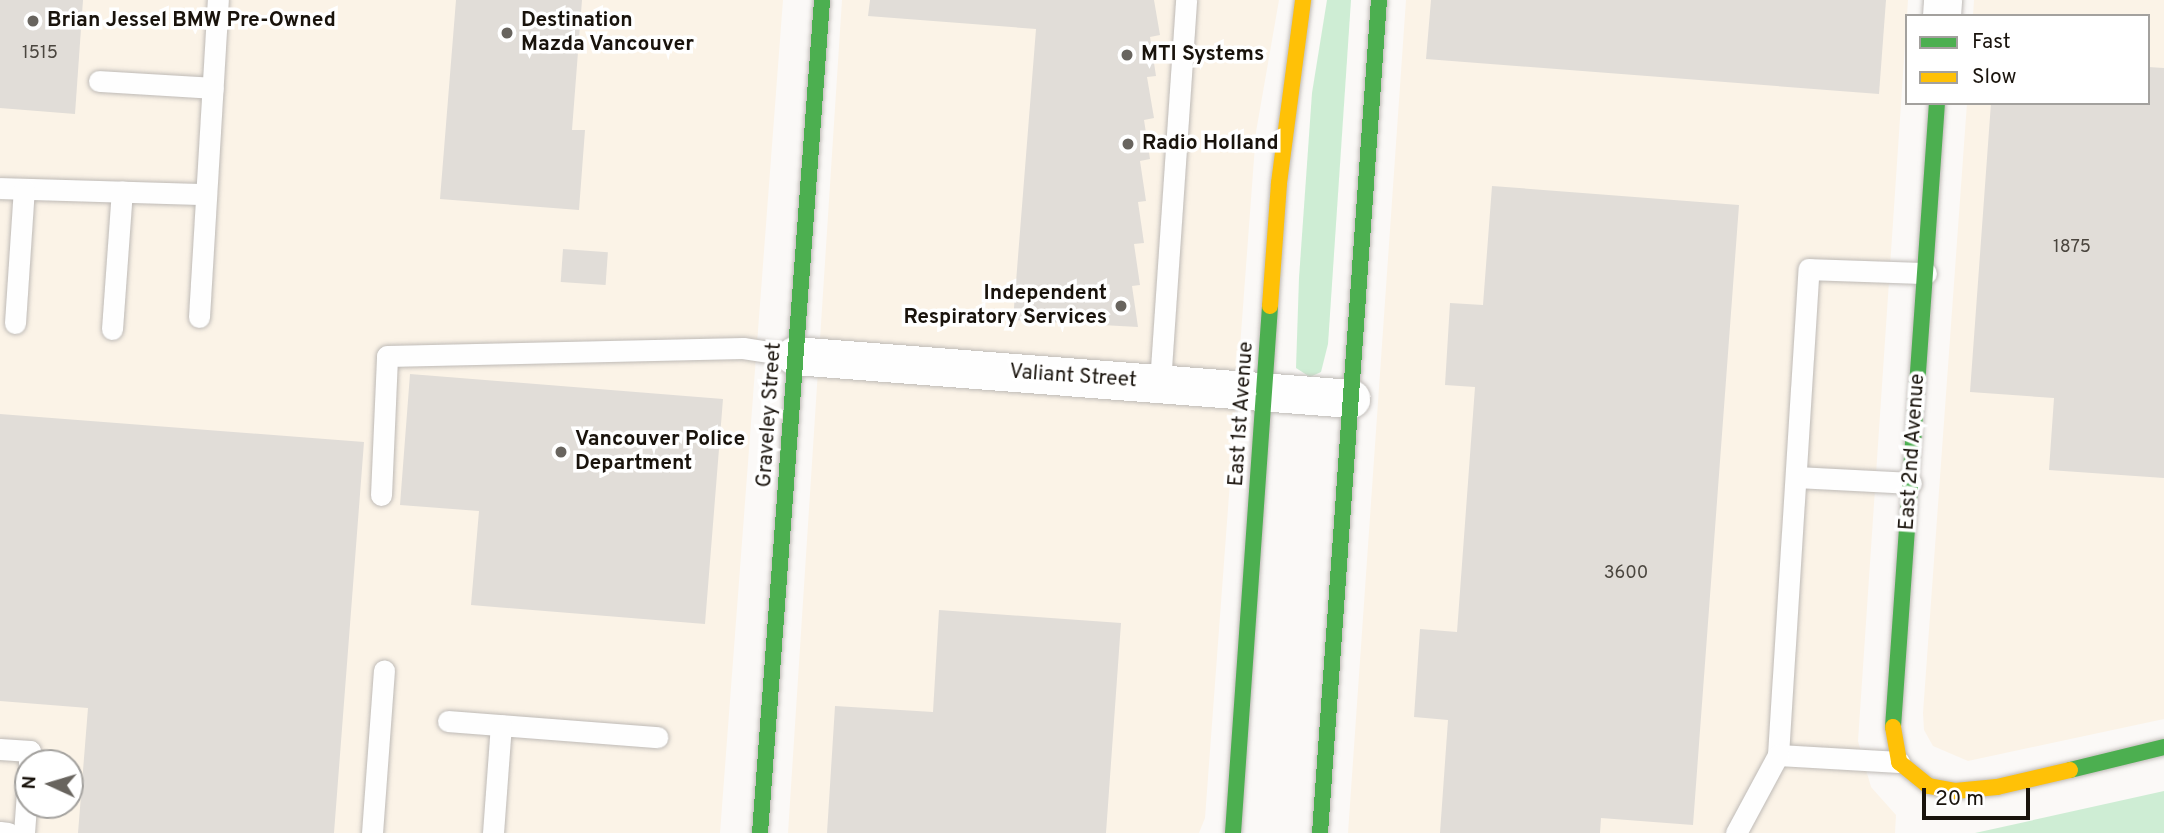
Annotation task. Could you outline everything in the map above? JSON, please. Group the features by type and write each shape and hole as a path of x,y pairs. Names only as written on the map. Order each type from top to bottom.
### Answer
{"street":[{"name":"Graveley Street","path":"760,833 822,0"},
{"name":"East 1st Avenue","path":"1233,833 1279,183 1303,0"},
{"path":"1320,833 1379,0"},
{"name":"East 2nd Avenue","path":"1899,762 1891,714 1912,483 1937,105"},
{"name":"Valiant Street","path":"795,356 1265,390 1351,399"},
{"path":"1899,762 1929,786 1955,791 1997,787 2164,747"}],"lane":[{"path":"199,317 218,0"},
{"path":"1160,383 1186,0"},
{"path":"99,81 213,89"},
{"path":"0,188 206,194"},
{"path":"15,323 24,189"},
{"path":"112,329 122,191"},
{"path":"1736,833 1777,755 1797,477 1808,268 1926,273"},
{"path":"381,495 387,356 743,348 795,356"},
{"path":"1797,477 1912,483"},
{"path":"372,833 384,670"},
{"path":"448,721 657,737"},
{"path":"493,833 501,725"},
{"path":"1777,755 1899,762"},
{"path":"0,832 8,833"}],"shaded area":[{"path":"0,0 783,0 720,833 0,833"},
{"path":"842,0 1279,0 1256,132 1205,818 1199,833 788,833"},
{"path":"1406,0 1908,0 1858,741 1871,787 1896,815 1895,833 1348,833"},
{"path":"1974,0 2164,0 2164,719 1968,761 1933,746 1924,730 1923,713 1967,105 2150,105 2150,14 1973,14"}],"green space":[{"path":"1327,0 1351,0 1328,344 1321,372 1310,377 1296,368 1299,278 1312,93"},
{"path":"2164,791 2164,833 1975,833"}],"building":[{"path":"0,0 83,0 75,114 0,108"},
{"path":"456,0 582,0 572,130 585,130 579,210 440,199"},
{"path":"870,0 1154,0 1160,35 1150,37 1156,76 1147,77 1154,118 1144,120 1150,159 1140,161 1146,201 1138,202 1144,243 1134,244 1140,285 1132,286 1138,327 1013,320 1036,29 868,16"},
{"path":"1431,0 1886,0 1879,94 1426,59"},
{"path":"2150,67 2164,68 2164,478 2049,470 2054,398 1970,392 1991,105 2150,105"},
{"path":"1492,186 1739,205 1693,825 1601,818 1600,833 1440,833 1448,720 1414,717 1420,629 1457,632 1475,387 1445,385 1450,303 1483,305"},
{"path":"563,249 608,252 606,285 561,282"},
{"name":"Vancouver Police Department","path":"410,374 723,399 705,624 471,605 479,511 400,505"},
{"path":"0,414 364,442 334,833 78,833 79,819 84,819 84,758 88,708 0,701"},
{"path":"939,610 1121,623 1106,833 827,833 835,706 933,712"}],"traffic: fast":[{"path":"760,833 822,0"},
{"path":"1320,833 1379,0"},
{"path":"1893,727 1937,105"},
{"path":"1233,833 1270,306"},
{"path":"2070,770 2164,747"}],"traffic: slow":[{"path":"1270,306 1279,183 1303,0"},
{"path":"1893,727 1899,762 1929,786 1955,791 1997,787 2070,770"}],"place":[{"name":"Brian Jessel BMW Pre-Owned","path":"33,21"},
{"name":"Destination Mazda Vancouver","path":"507,33"},
{"name":"MTI Systems","path":"1127,55"},
{"name":"Radio Holland","path":"1128,144"},
{"name":"Independent Respiratory Services","path":"1121,306"},
{"name":"Vancouver Police Department","path":"561,452"}]}
